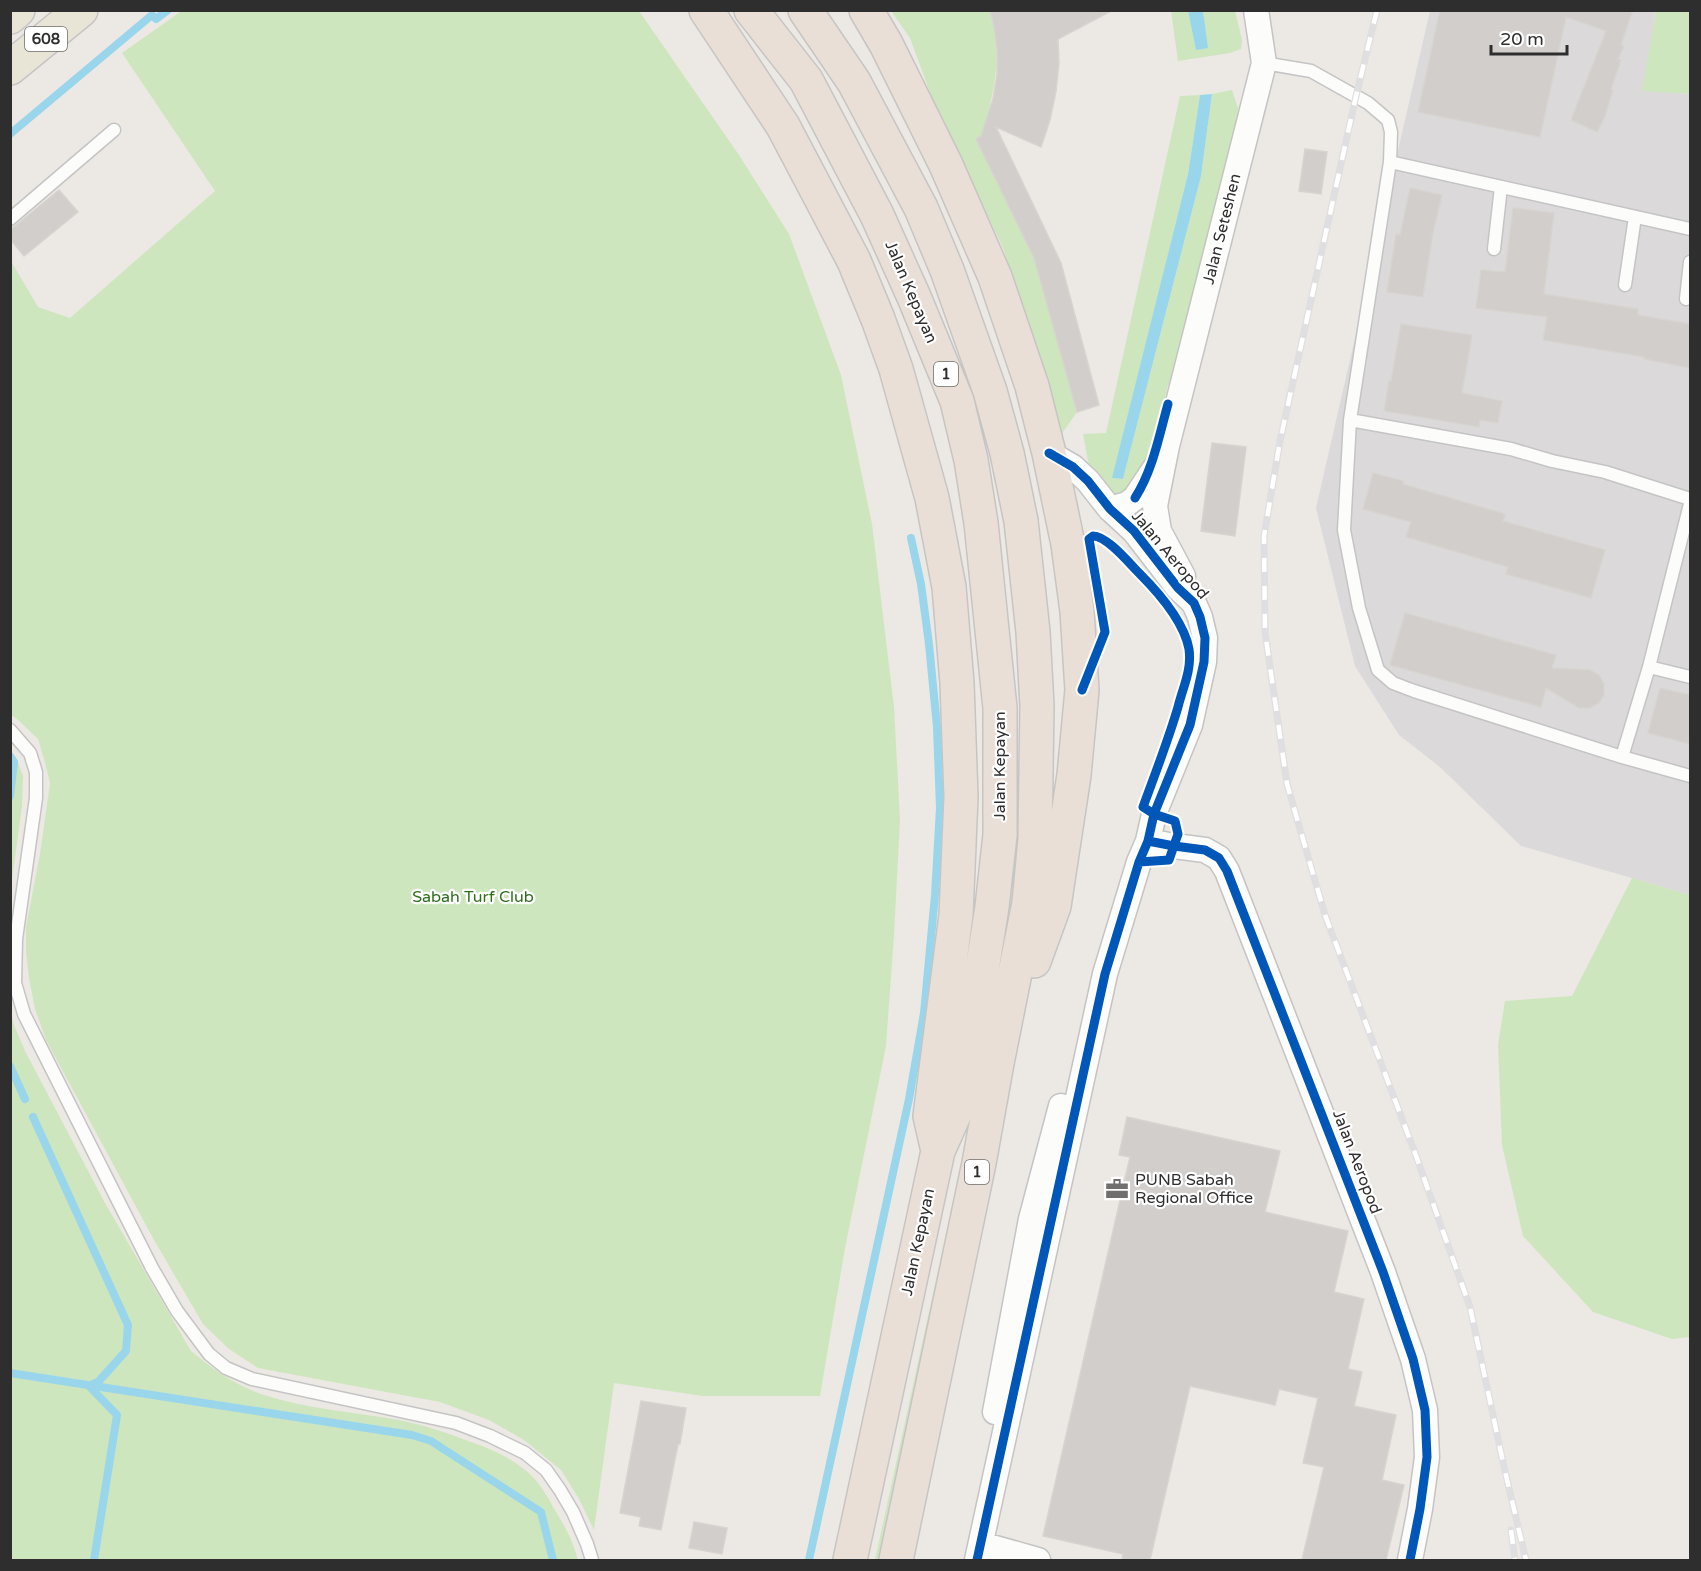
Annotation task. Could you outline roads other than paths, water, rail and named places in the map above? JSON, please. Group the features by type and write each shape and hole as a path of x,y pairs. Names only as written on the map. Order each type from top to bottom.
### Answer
{"highway":[{"path":"706,10 783,126 854,261 896,369 932,498 949,587 957,683 962,797 956,915 930,1116 938,1151"},
{"name":"Jalan Kepayan","path":"751,10 806,80 877,215 957,400 982,534 1000,708 1000,835 992,907 969,1052 954,1115 938,1151 850,1560"},
{"name":"1","path":"805,10 854,82 921,208 947,270 990,392 1006,453 1021,520 1034,643 1037,706 1035,839 1029,903 979,1163 896,1560"},
{"path":"866,10 886,44 946,165 995,277 1032,386 1049,453 1068,544 1077,611 1082,690 1074,775 1054,906 997,1063"}],"main road":[{"name":"608","path":"10,17 18,10"},
{"name":"608","path":"10,68 81,10"}],"street":[{"name":"Jalan Seteshen","path":"1194,603 1188,585 1159,531 1155,506 1167,446 1264,63 1256,10"},
{"name":"Jalan Seteshen","path":"1110,509 1127,504 1135,498 1155,469 1167,446"},
{"name":"Jalan Aeropod","path":"979,1552 1105,974 1148,841 1154,814 1190,725 1204,662 1205,638 1194,603 1178,588 1134,531 1110,509 1088,481 1073,467 1049,453"},
{"name":"Jalan Aeropod","path":"1148,841 1205,850 1219,858 1227,871 1383,1272 1413,1359 1425,1410 1426,1457 1420,1509 1410,1560"},
{"path":"979,1552 1038,1560"}],"lane":[{"path":"1264,63 1311,71 1368,103 1388,120 1391,132 1390,162 1350,420 1344,530 1359,608 1378,670 1394,683 1414,692 1690,776"},
{"path":"10,219 114,130"},
{"path":"1390,162 1690,229"},
{"path":"1494,249 1501,187"},
{"path":"1625,285 1635,217"},
{"path":"1686,299 1690,262"},
{"path":"1350,420 1511,449 1552,461 1605,471 1690,499"},
{"path":"1622,757 1649,667 1690,504"},
{"path":"1649,667 1690,677"},
{"path":"10,730 30,753 36,772 36,798 16,939 15,983 24,1014 177,1311 209,1354 226,1368 252,1379 456,1423 525,1453 546,1470 561,1490 573,1512 592,1560"}],"water":[{"path":"1188,11 1203,11 1208,48 1196,50"},
{"path":"1212,94 1201,176 1123,479 1112,478 1188,174 1200,95"}],"waterway":[{"path":"10,134 152,15 156,19 168,10"},
{"path":"809,1560 909,1099 924,1013 940,808 937,727 929,644 921,584 911,538"},
{"path":"10,756 14,762 10,796"},
{"path":"10,1066 25,1099"},
{"path":"33,1117 128,1325 126,1351 99,1381 89,1386 117,1415 94,1560"},
{"path":"10,1373 412,1435 431,1441 541,1512 553,1560"}],"railway":[{"path":"1377,10 1280,441 1264,536 1265,632 1287,784 1325,915 1415,1153 1470,1307 1526,1560"},
{"path":"1511,1530 1515,1560"}],"place":[{"name":"PUNB Sabah Regional Office","path":"1117,1189"}],"park label":[{"name":"Sabah Turf Club","path":"473,897"}]}
